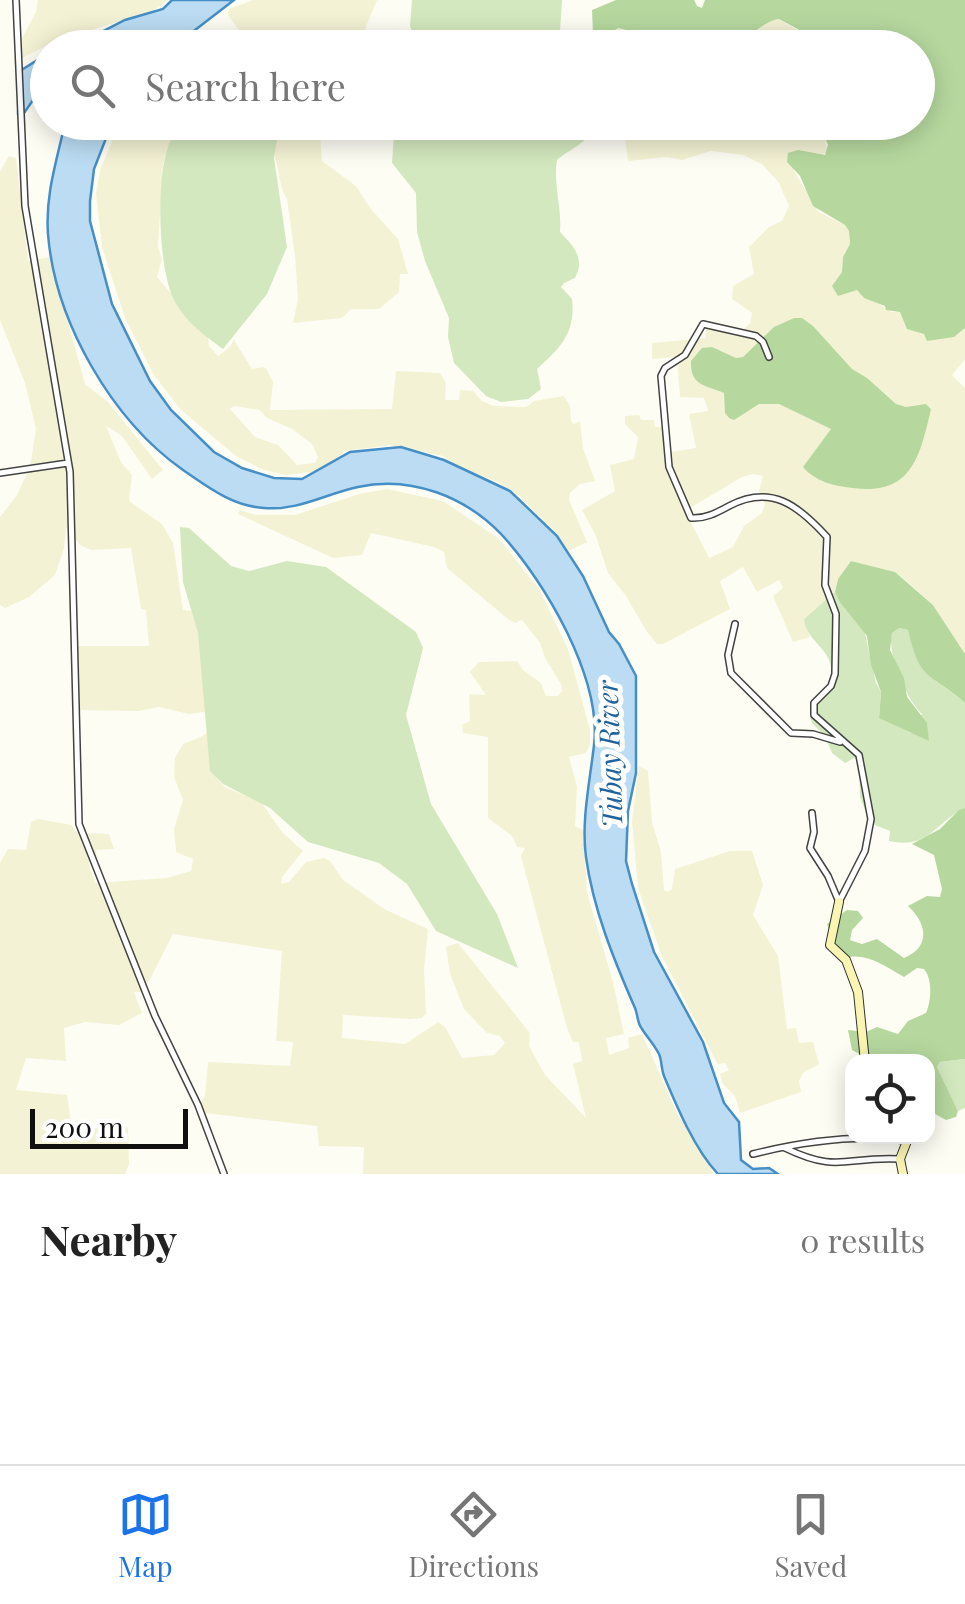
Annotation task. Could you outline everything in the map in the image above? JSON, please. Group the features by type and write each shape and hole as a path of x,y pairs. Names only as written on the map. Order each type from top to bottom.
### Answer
{"street":[{"path":"16,0 28,226 68,464 79,824 155,1016 198,1105 224,1174"},
{"path":"769,357 756,336 715,325 700,327 686,355 665,368 660,376 669,467 691,518 702,518 754,496 774,497 802,513 827,537 825,578 836,614 835,674 814,703 814,715 862,760 870,830 860,863 839,902 830,945 846,960 858,992 863,1054"},
{"path":"0,473 68,464"},
{"path":"735,624 728,662 730,673 740,684 791,733 813,734 847,744"},
{"path":"812,813 810,850 828,876 839,902"},
{"path":"753,1154 845,1142"},
{"path":"902,1174 900,1159 906,1144"},
{"path":"784,1148 811,1168"},
{"path":"838,1171 877,1160 900,1159"}],"shaded area":[{"path":"38,0 168,0 154,10 92,30 30,30 30,54 20,59 22,38"},
{"path":"253,0 377,0 365,30 238,30 228,15 229,9"},
{"path":"779,19 797,30 757,30"},
{"path":"113,140 176,140 163,165 158,247 162,259 157,277 208,336 209,346 218,356 234,340 252,369 267,370 273,382 270,410 392,409 396,371 440,373 446,383 445,400 459,400 460,390 473,391 494,406 526,407 534,401 564,396 570,406 571,421 580,421 583,448 595,481 580,484 570,493 569,500 587,542 568,551 552,528 517,494 443,456 390,445 346,451 319,471 286,475 264,470 236,456 180,409 154,375 125,318 102,247 96,194 100,170","holes":["234,406 260,410 312,444 318,457 315,463 297,465 278,445 255,437 230,409"]},
{"path":"276,140 320,140 322,161 356,186 398,239 408,274 400,274 399,292 379,309 351,309 342,318 293,323 298,299 295,256 287,199 274,151"},
{"path":"626,140 824,140 828,151 821,156 798,150 794,171 819,212 849,231 850,244 843,257 842,272 833,286 847,292 857,290 892,312 900,312 904,319 954,337 965,328 965,359 952,375 965,388 965,654 933,605 909,583 895,572 851,561 838,579 835,592 804,619 810,637 793,642 773,596 783,588 779,580 757,592 743,567 720,581 730,609 663,644 657,644 647,632 608,573 596,536 582,510 615,491 610,465 634,459 638,437 625,424 625,416 639,415 641,420 654,420 655,427 663,427 665,453 696,448 689,414 708,411 704,398 680,397 677,357 652,359 652,343 705,338 706,327 740,333 750,323 752,313 732,299 733,286 754,274 749,247 769,227 782,221 789,206 779,183 762,164 743,155 711,151 682,160 667,157 628,161","holes":["753,474 763,476 759,491 765,504 762,513 744,526 733,547 709,558 685,511"]},
{"path":"9,156 16,158 28,261 50,257 85,384 108,402 163,470 152,479 122,436 106,426 121,462 132,475 129,501 162,524 173,543 183,610 193,611 200,632 210,705 204,712 189,714 159,707 139,711 72,710 73,646 149,646 146,610 141,609 131,548 91,550 80,545 66,527 55,575 29,597 5,608 0,605 0,517 17,495 30,467 36,429 25,383 0,320 0,171"},
{"path":"387,489 443,501 499,539 539,589 568,649 590,730 586,753 569,757 577,787 575,826 583,830 587,892 624,1034 606,1038 609,1055 629,1048 628,1038 642,1034 677,1113 714,1174 363,1174 364,1147 319,1146 317,1126 205,1113 200,1104 205,1096 208,1062 290,1066 293,1042 276,1041 282,951 173,934 149,981 141,992 134,992 142,1013 119,1025 85,1022 64,1028 66,1061 26,1058 16,1090 67,1095 72,1129 128,1128 129,1164 125,1174 0,1174 0,863 8,849 26,850 31,822 38,819 72,825 74,831 82,833 109,834 114,849 96,850 97,862 88,862 95,883 167,878 191,871 193,859 176,852 174,829 183,800 174,777 175,758 183,744 215,726 213,769 217,779 225,787 261,802 282,832 303,851 282,877 281,884 289,882 306,862 324,858 343,880 386,910 428,929 424,970 426,1014 410,1019 343,1015 342,1038 405,1044 438,1022 445,1027 462,1058 494,1055 505,1043 500,1036 487,1033 464,1009 450,974 446,947 458,943 530,1033 529,1046 545,1075 586,1118 573,1064 582,1061 579,1042 573,1042 567,1028 521,856 525,848 517,847 512,836 488,818 488,737 463,733 462,725 470,721 469,694 486,695 470,672 479,662 517,661 541,683 546,696 558,696 561,684 540,643 522,620 515,623 508,619 447,568 444,552 434,547 371,533 362,555 333,558 238,514 239,510 257,515 295,515"},
{"path":"639,766 648,771 664,890 672,889 675,869 730,851 752,851 763,885 753,915 778,956 787,1029 796,1028 799,1043 813,1042 819,1064 803,1073 799,1081 801,1092 740,1113 735,1096 723,1084 720,1074 729,1070 725,1063 716,1061 661,954 638,888 632,821"}],"green space":[{"path":"412,0 562,0 560,30 412,30"},
{"path":"616,0 694,0 702,8 705,0 965,0 965,328 954,337 927,341 924,334 907,329 900,312 886,310 857,290 838,296 832,286 842,272 843,257 850,244 849,231 813,206 800,176 787,162 788,153 798,150 825,155 826,140 935,140 935,30 799,30 779,19 757,30 593,30 592,10"},
{"path":"171,140 277,140 274,158 287,247 267,294 223,349 178,308 169,286 160,224"},
{"path":"394,140 584,140 557,160 560,232 576,252 579,264 575,278 561,287 572,299 569,331 537,369 541,389 528,399 501,402 486,396 454,363 448,337 449,318 417,232 416,193 392,163"},
{"path":"802,318 813,326 852,369 896,404 926,404 931,409 917,457 901,479 873,489 820,480 803,467 831,429 779,404 759,404 734,420 725,413 724,393 700,383 693,375 691,361 702,348 712,347 736,358 743,357 774,327"},
{"path":"180,527 189,528 231,566 249,571 287,561 326,567 416,632 423,648 406,715 431,804 497,914 518,968 436,931 407,884 379,863 308,842 270,808 223,784 210,771 198,633 183,582"},
{"path":"851,561 895,572 933,605 965,654 965,703 922,668 908,630 899,628 892,633 890,650 904,678 907,697 927,723 929,741 879,718 881,692 871,665 867,636 835,592 838,579"},
{"path":"835,592 864,629 881,692 879,717 911,733 922,714 895,664 891,641 892,633 899,628 908,630 922,668 965,703 965,808 923,838 903,843 889,841 890,831 870,823 860,797 859,760 854,758 845,763 832,753 825,736 812,723 811,709 830,681 831,667 804,619"},
{"path":"965,808 965,1059 940,1062 937,1067 958,1111 956,1117 946,1120 935,1114 935,1054 859,1054 852,1050 848,1030 866,1032 877,1027 898,1034 908,1021 926,1013 930,991 924,969 917,968 904,977 864,958 838,960 827,924 847,910 858,911 863,918 852,930 850,940 862,944 877,939 904,958 919,948 922,927 908,906 927,896 940,897 942,889 934,855 912,844 940,829"},
{"path":"965,1059 965,1108 958,1111 937,1067 940,1062"}],"water":[{"path":"172,0 234,0 195,30 105,30 163,9"},
{"path":"30,65 30,104 22,116 18,114 20,71"},
{"name":"Tubay River","path":"61,140 105,140 94,169 90,221 112,304 150,381 171,410 214,452 242,468 274,478 302,479 350,452 401,447 444,460 510,491 557,536 636,676 636,773 628,811 626,861 654,952 703,1042 724,1103 739,1122 741,1160 753,1169 769,1168 778,1174 718,1174 687,1128 664,1076 659,1054 639,1024 599,915 586,857 585,815 594,745 589,691 567,632 536,578 488,522 436,492 378,484 288,507 252,506 211,489 157,449 111,397 91,366 62,301 48,234 52,178"}]}
